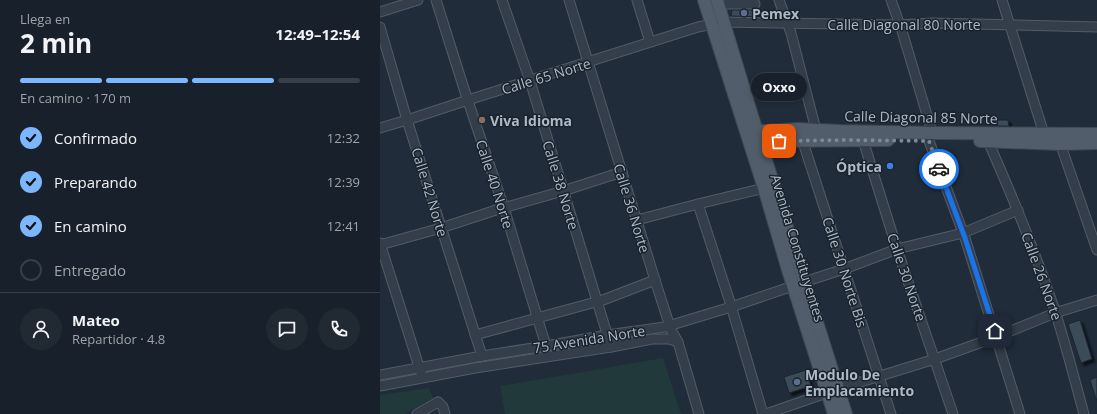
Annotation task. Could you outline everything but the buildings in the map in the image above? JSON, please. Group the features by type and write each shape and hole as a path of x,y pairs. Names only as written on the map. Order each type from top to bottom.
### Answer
{"main road":[{"name":"Avenida Constituyentes","path":"704,0 718,23 833,391 846,414"},
{"name":"Avenida Constituyentes","path":"718,2 718,23"},
{"name":"Calle Diagonal 85 Norte","path":"800,135 816,130 990,141 1058,139 1097,134"},
{"name":"Calle Diagonal 85 Norte","path":"753,135 800,135 863,140 1044,134 1058,139 1097,144"},
{"name":"Avenida Constituyentes","path":"753,135 764,188 799,284"},
{"name":"Avenida Constituyentes","path":"833,391 834,414"}],"street":[{"path":"380,12 418,0"},
{"name":"Calle 40 Norte","path":"436,0 504,208 546,346"},
{"name":"Calle 38 Norte","path":"502,0 530,81 611,347"},
{"name":"Calle 36 Norte","path":"569,0 669,326 678,342 699,414"},
{"path":"637,0 650,42"},
{"path":"779,0 788,23 816,130"},
{"path":"891,0 930,124 930,137 963,233 1020,414"},
{"path":"1002,0 1044,134"},
{"path":"718,2 754,4"},
{"name":"Calle 65 Norte","path":"380,128 650,42 718,23"},
{"name":"Calle Diagonal 80 Norte","path":"718,23 900,25 932,23 1097,27"},
{"name":"Calle 42 Norte","path":"380,27 407,120 482,356"},
{"name":"Calle 30 Norte Bis","path":"800,135 891,414"},
{"path":"1058,139 1097,250"},
{"name":"Calle 30 Norte","path":"863,140 897,249 953,414"},
{"name":"Calle 26 Norte","path":"990,141 991,148 1018,210 1055,313 1084,414"},
{"path":"423,378 380,244 441,228 504,208 563,192 622,172"},
{"path":"637,220 764,188"},
{"path":"698,204 731,306 763,414"},
{"name":"75 Avenida Norte","path":"380,375 482,356 669,326 844,269 897,249 963,233 1018,210"},
{"path":"475,335 602,300 655,280"},
{"path":"766,414 935,359 996,337 1055,313 1097,300"},
{"name":"75 Avenida Norte","path":"380,386 475,368 611,347 652,339 669,339 678,342"},
{"path":"417,414 438,402 443,407 445,414"}],"green space":[{"path":"604,343 428,373 428,372"},
{"path":"663,358 681,414 505,414 500,386"},
{"path":"429,388 433,398 404,414 380,414 380,395"}],"way so far":[{"path":"779,141 929,141 939,169"}],"place":[{"name":"Pemex","path":"744,13"},
{"name":"Viva Idioma","path":"482,120"},
{"name":"Oxxo","path":"779,141"},
{"name":"Óptica","path":"890,166"},
{"name":"Modulo De Emplacamiento","path":"797,382"}],"route":[{"path":"939,169 965,238 995,331"}]}
